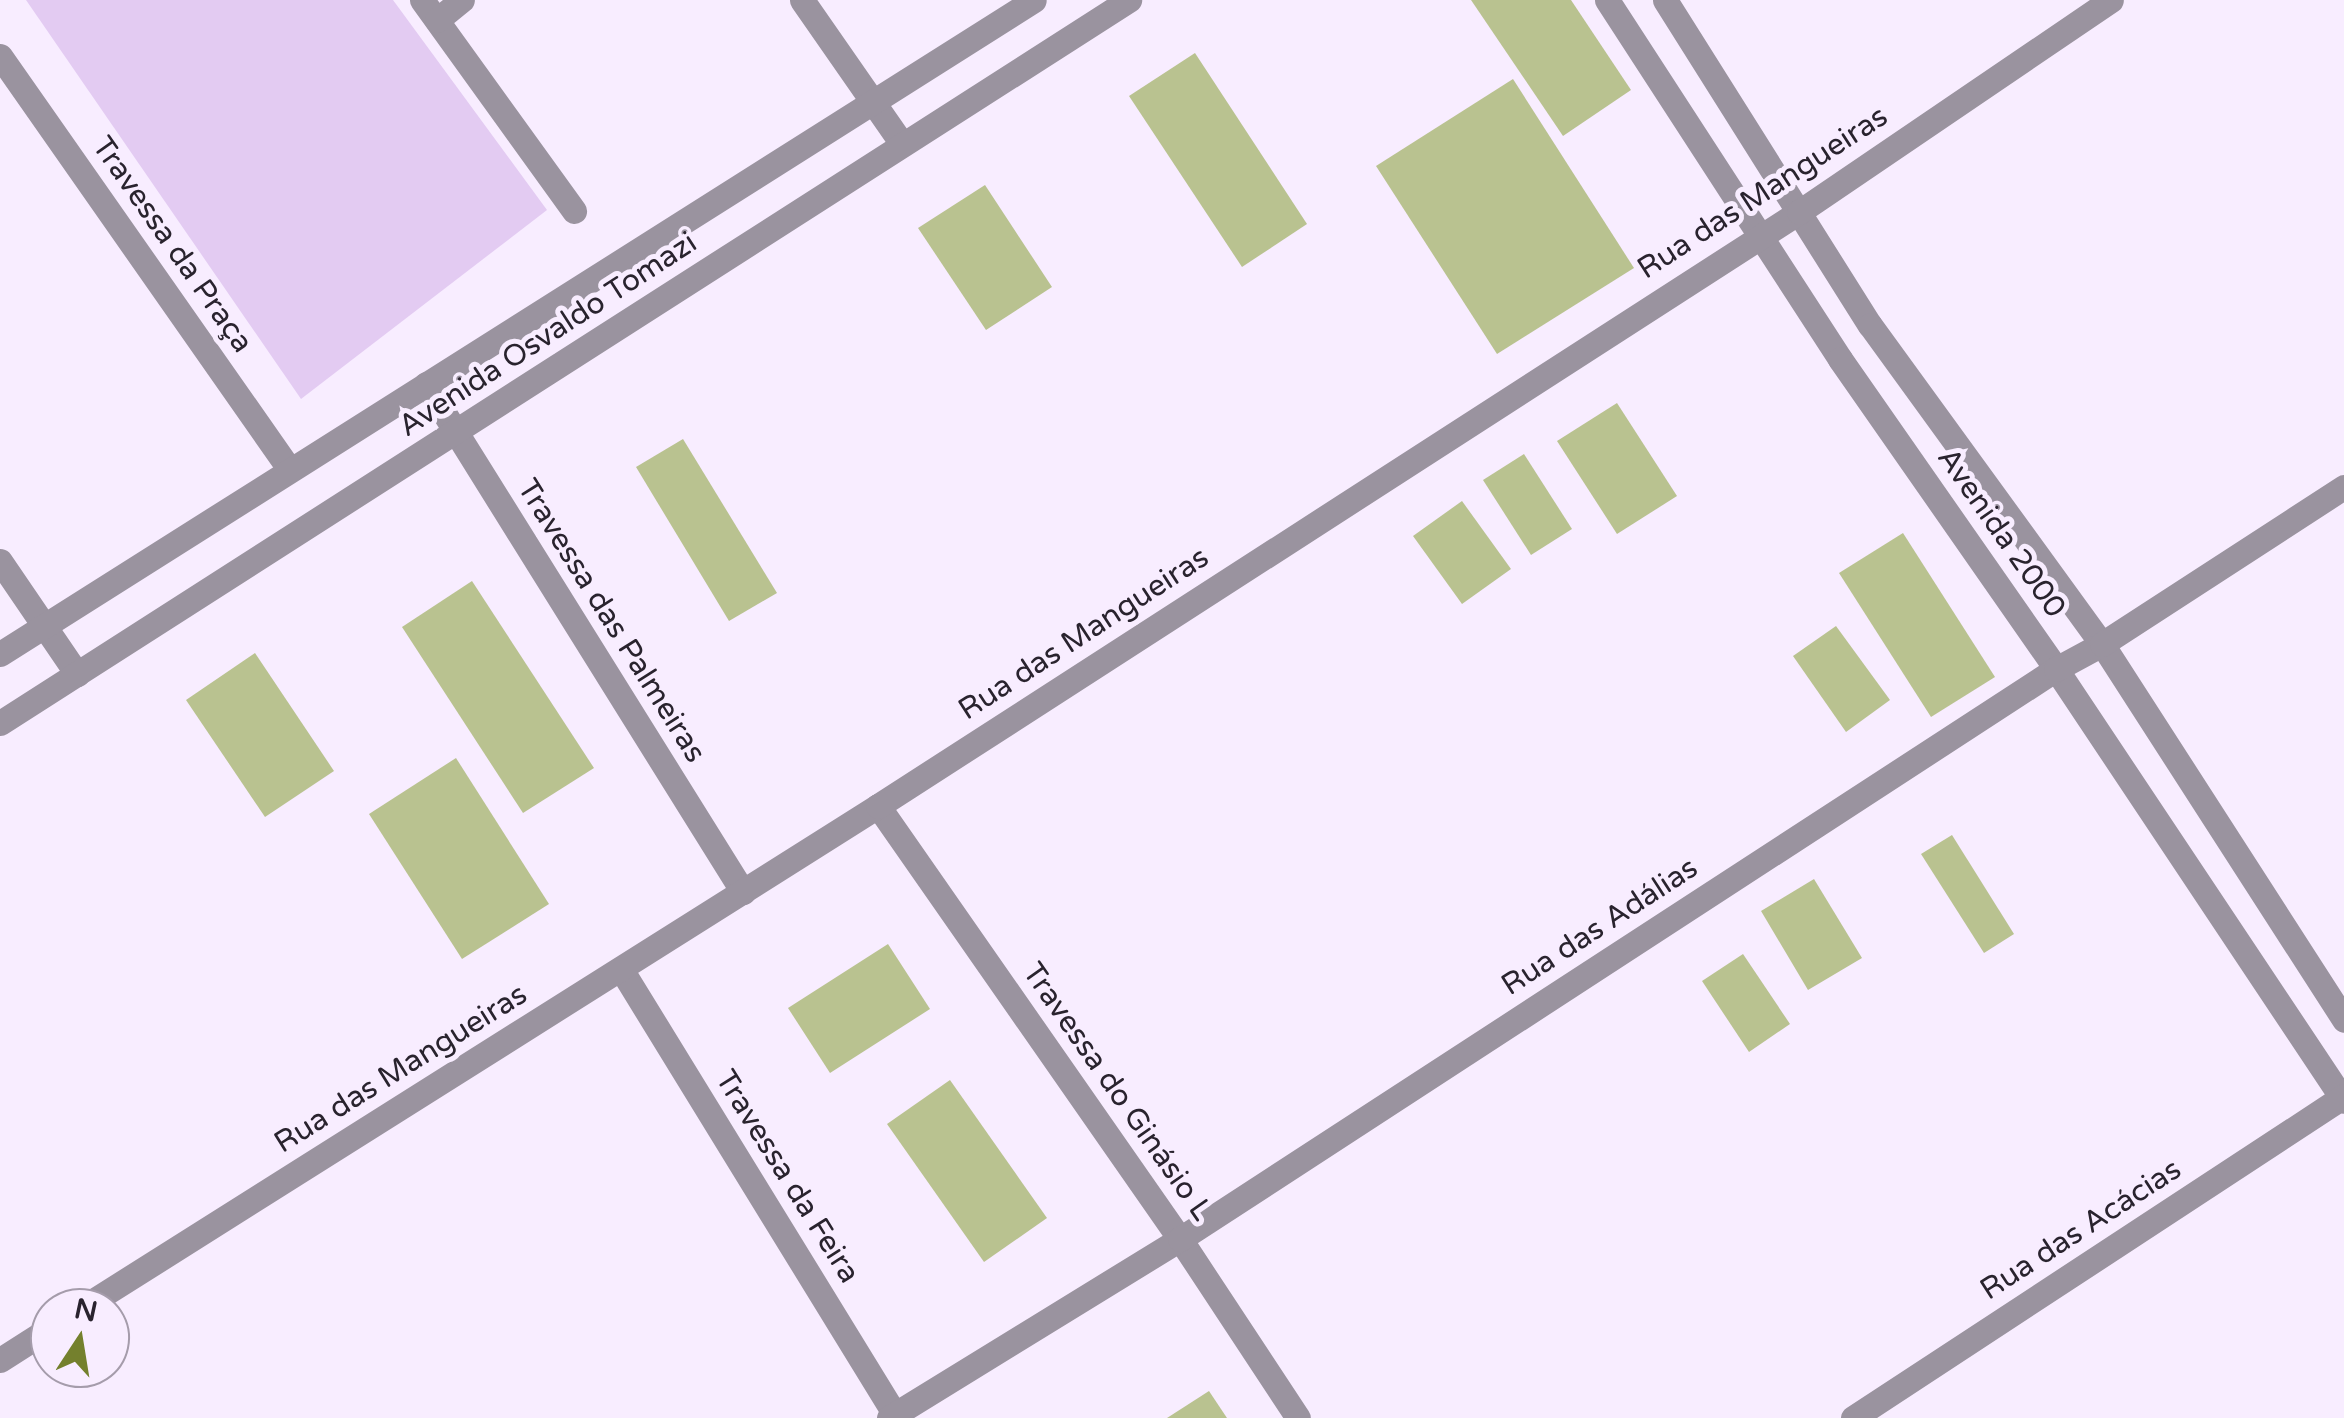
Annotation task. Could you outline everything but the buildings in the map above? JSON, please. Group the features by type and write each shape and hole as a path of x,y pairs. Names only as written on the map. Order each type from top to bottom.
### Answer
{"street":[{"path":"462,0 430,10 574,212"},
{"path":"802,0 902,144"},
{"name":"Avenida Osvaldo Tomazi","path":"0,654 1034,0"},
{"name":"Avenida Osvaldo Tomazi","path":"0,723 455,435 1128,0"},
{"name":"Avenida 2000","path":"1607,0 1759,235 2343,1098"},
{"name":"Avenida 2000","path":"1665,0 1870,325 2102,644 2344,1020"},
{"name":"Rua das Mangueiras","path":"114,1288 878,806 1799,212 2112,0"},
{"name":"Travessa da Praça","path":"0,56 290,470"},
{"name":"Travessa das Palmeiras","path":"426,384 743,892"},
{"name":"Rua das Adálias","path":"894,1417 1180,1239 2056,669 2102,644 2344,488"},
{"path":"0,562 77,674"},
{"name":"Travessa do Ginásio L","path":"878,806 1180,1239 1298,1418"},
{"name":"Travessa da Feira","path":"621,969 894,1417"},
{"name":"Rua das Acácias","path":"1853,1418 2343,1098"},
{"path":"0,1360 30,1341"}],"shaded area":[{"path":"26,0 393,0 547,210 301,399"}]}
